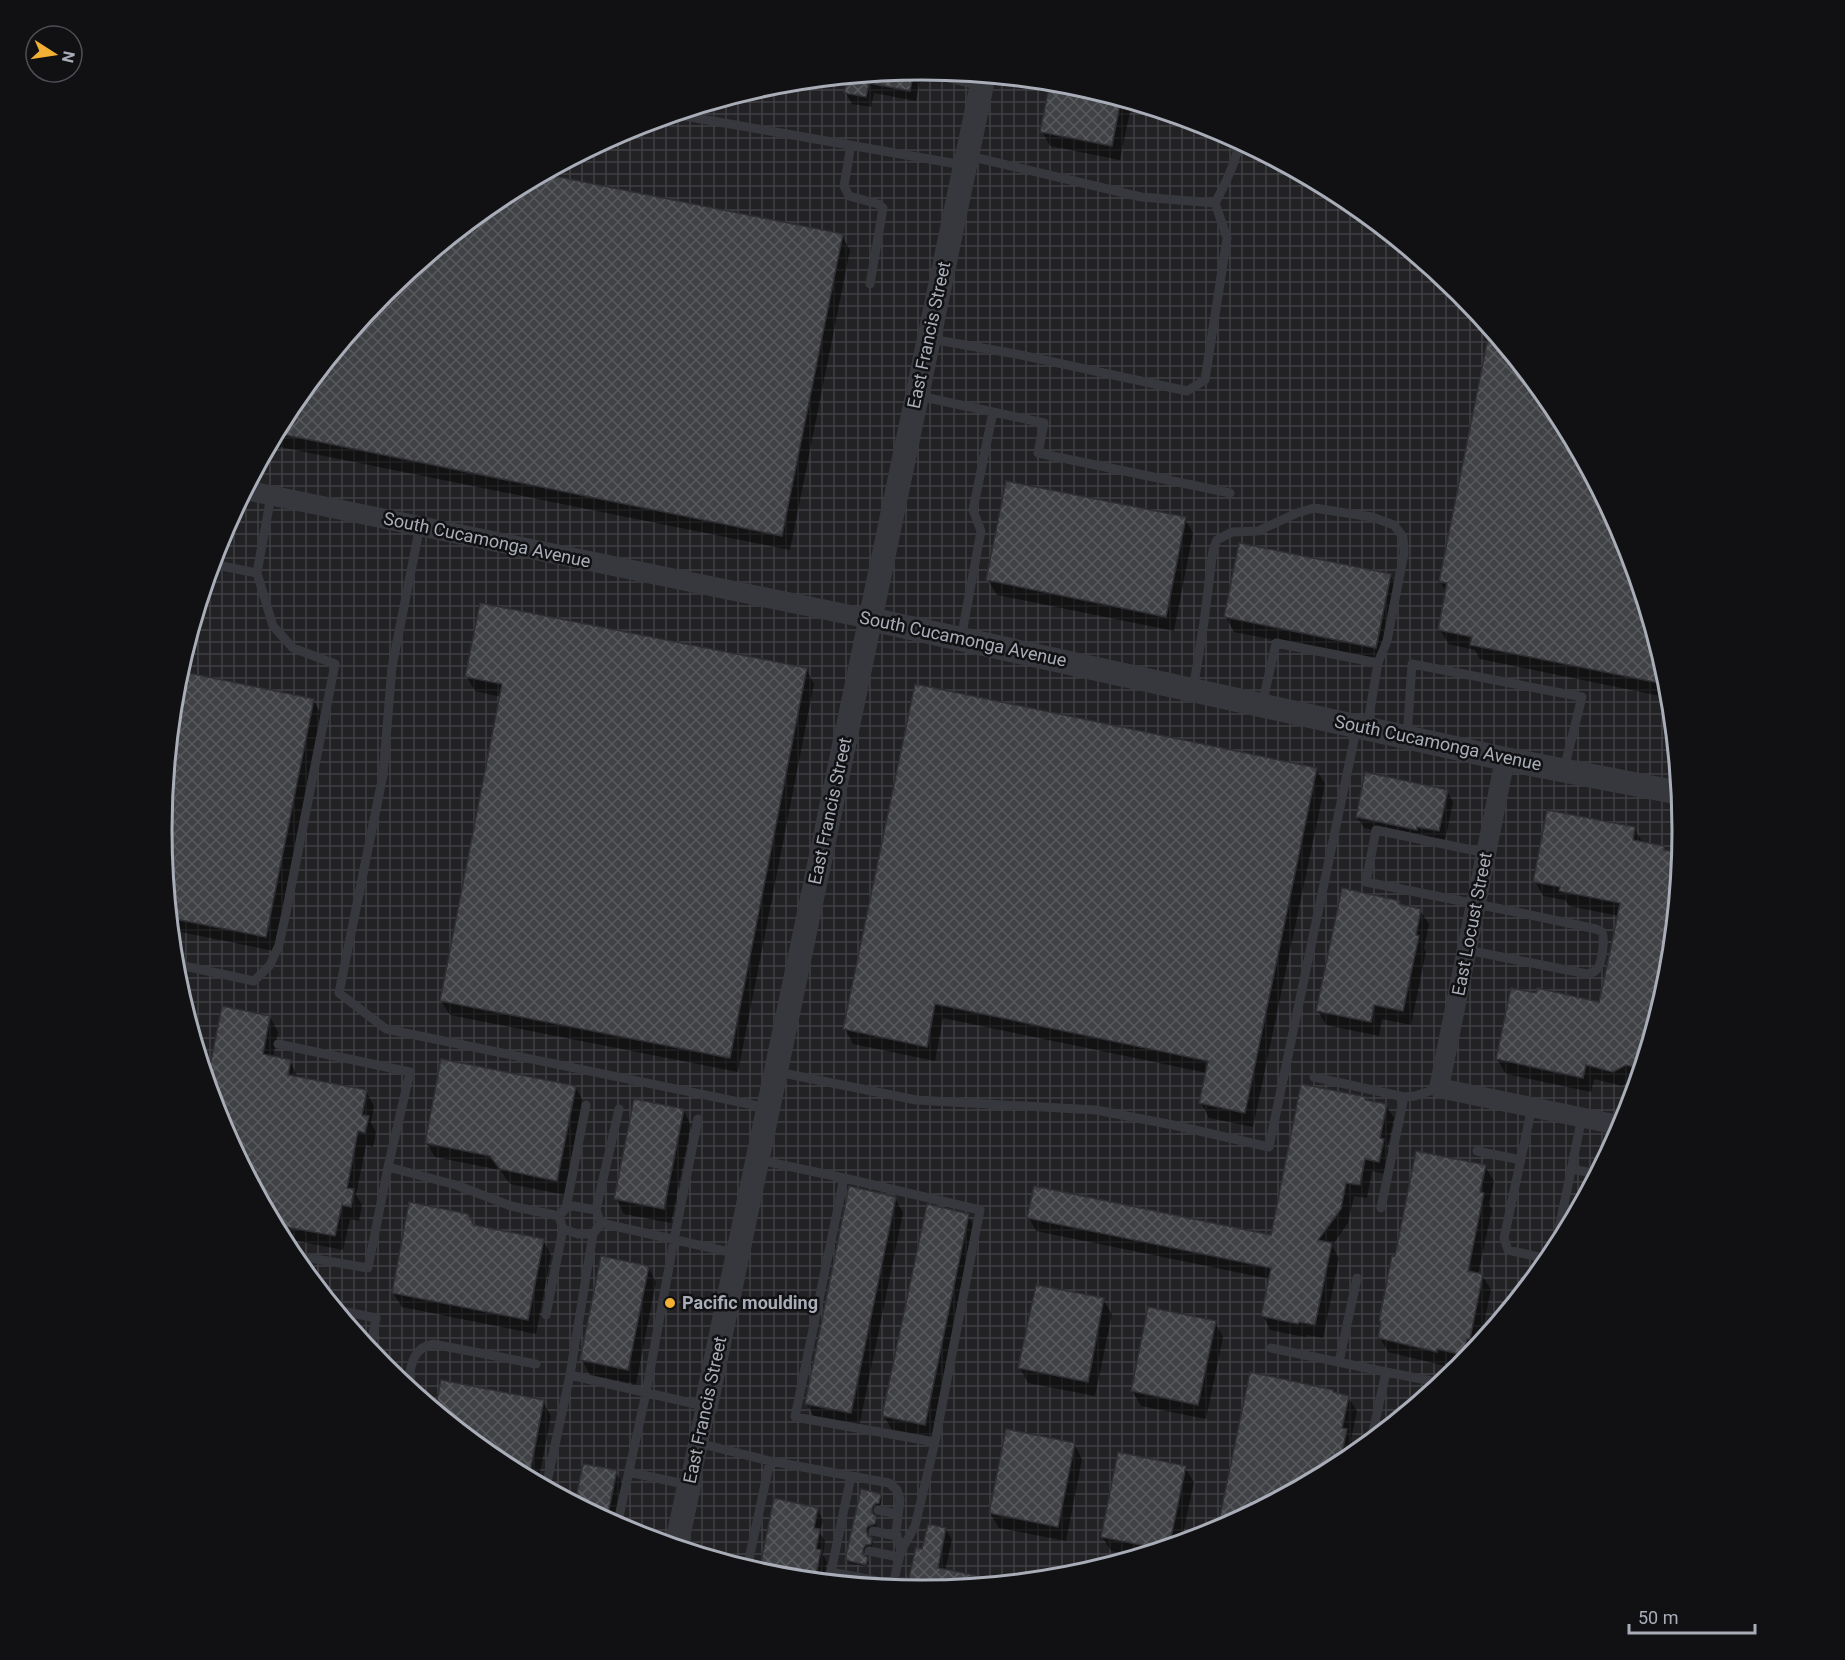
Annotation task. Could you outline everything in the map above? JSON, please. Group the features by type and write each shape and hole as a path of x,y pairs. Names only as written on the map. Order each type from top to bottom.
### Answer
{"street":[{"name":"East Francis Street","path":"678,1540 982,82"},
{"name":"South Cucamonga Avenue","path":"252,492 870,619 1505,759 1671,791"},
{"name":"East Locust Street","path":"1439,1088 1505,759"},
{"path":"1439,1088 1613,1124"}],"lane":[{"path":"689,117 851,145 966,161 1141,197 1215,203"},
{"path":"851,145 843,186 849,196 878,204 883,208 870,284"},
{"path":"928,338 1016,354 1187,391 1205,380 1227,238 1215,203 1227,180 1238,150"},
{"path":"916,396 1044,423 1038,453 1230,493"},
{"path":"961,639 981,531 973,510 993,412"},
{"path":"184,966 254,981 270,965 279,945 286,913 335,664 293,648 273,626 257,573 271,496"},
{"path":"776,1072 916,1100 1096,1110 1269,1147 1362,727 1378,663 1387,641 1404,553 1403,537 1394,525 1372,517 1314,508 1297,513 1258,531 1232,532 1217,540 1213,550 1193,690"},
{"path":"420,526 392,667 383,775 339,993 386,1029 768,1108"},
{"path":"221,566 257,573"},
{"path":"1262,705 1276,643 1378,663"},
{"path":"1407,737 1412,664 1582,697 1564,770"},
{"path":"1467,950 1587,974 1598,968 1604,939 1602,932 1596,929 1366,882 1376,830 1486,853"},
{"path":"278,1044 410,1072 368,1268 305,1257"},
{"path":"1314,1077 1404,1097 1439,1088"},
{"path":"1381,1208 1404,1097"},
{"path":"546,1315 563,1229 562,1212 586,1105"},
{"path":"1532,1107 1504,1238 1508,1250 1540,1257"},
{"path":"601,1223 596,1210 619,1109"},
{"path":"1559,1226 1582,1117"},
{"path":"619,1516 646,1393 699,1119"},
{"path":"1477,1151 1521,1160"},
{"path":"757,1159 981,1210 915,1526 900,1554 894,1579"},
{"path":"388,1167 456,1185 511,1206 562,1212 573,1206 596,1210"},
{"path":"1571,1169 1590,1173"},
{"path":"844,1179 795,1417 934,1442"},
{"path":"601,1223 738,1254"},
{"path":"548,1480 570,1375 592,1234 601,1223"},
{"path":"563,1229 578,1234 592,1234"},
{"path":"1339,1362 1357,1278"},
{"path":"348,1312 376,1318 372,1340"},
{"path":"409,1377 414,1356 424,1345 433,1344 536,1364"},
{"path":"1271,1348 1431,1381"},
{"path":"1374,1429 1386,1372"},
{"path":"570,1375 706,1406"},
{"path":"698,1443 770,1461 889,1483 897,1490 900,1500 896,1536 900,1554"},
{"path":"749,1560 770,1461"},
{"path":"629,1472 689,1486"},
{"path":"851,1476 831,1572 853,1577"},
{"path":"846,1503 857,1505"},
{"path":"878,1510 898,1514"},
{"path":"841,1524 853,1527"},
{"path":"873,1531 896,1536"},
{"path":"837,1544 848,1546"},
{"path":"869,1551 900,1554"}],"shaded area":[{"path":"873,81 972,81 1020,86 1117,105 1164,119 1254,157 1298,180 1339,206 1417,266 1487,335 1518,373 1547,413 1596,498 1633,589 1647,636 1659,684 1667,732 1671,781 1673,830 1667,928 1659,976 1633,1071 1596,1162 1572,1205 1547,1247 1487,1325 1453,1361 1379,1425 1298,1480 1254,1503 1164,1541 1117,1555 1069,1566 972,1579 873,1579 825,1574 728,1555 681,1541 591,1503 547,1480 506,1454 428,1394 358,1325 327,1287 298,1247 249,1162 212,1071 198,1024 186,976 178,928 174,879 172,830 178,732 186,684 212,589 249,498 273,455 298,413 358,335 392,299 466,235 547,180 591,157 681,119 728,105 776,94"}],"building":[{"path":"912,80 910,91 869,83 866,97 844,93 846,84"},
{"path":"1048,91 1120,106 1112,146 1040,132"},
{"path":"554,176 843,234 782,536 285,435 327,373 392,299 466,235 506,206"},
{"path":"1488,337 1547,413 1596,498 1633,589 1659,683 1470,645 1472,637 1438,630 1447,583 1439,582"},
{"path":"1006,481 1186,517 1166,617 986,580"},
{"path":"1239,543 1391,574 1376,648 1224,617"},
{"path":"480,603 807,668 730,1058 440,1001 502,684 465,677"},
{"path":"189,673 314,699 266,937 177,919 172,830 174,781 178,732"},
{"path":"915,684 1317,768 1245,1113 1199,1103 1208,1061 935,1004 927,1047 843,1029"},
{"path":"1365,772 1448,790 1439,831 1417,827 1417,830 1356,817"},
{"path":"1547,810 1635,827 1633,840 1664,846 1664,850 1672,851 1667,928 1659,976 1634,1067 1626,1065 1613,1072 1586,1065 1583,1078 1496,1059 1511,988 1536,993 1537,988 1599,1002 1610,952 1620,903 1559,891 1560,887 1533,882"},
{"path":"1342,888 1400,901 1399,904 1421,909 1416,935 1419,936 1403,1011 1374,1005 1371,1022 1316,1011"},
{"path":"222,1006 270,1016 263,1054 291,1060 288,1075 367,1090 362,1115 369,1116 365,1133 358,1131 347,1188 354,1189 351,1207 342,1205 335,1236 286,1227 249,1162 229,1117 210,1065"},
{"path":"441,1059 576,1086 557,1181 500,1169 490,1156 425,1143"},
{"path":"1301,1084 1366,1097 1365,1100 1387,1104 1380,1138 1384,1139 1379,1162 1365,1159 1360,1185 1346,1183 1341,1209 1318,1240 1332,1243 1315,1325 1299,1322 1298,1324 1261,1316 1271,1268 1027,1218 1034,1186 1271,1235"},
{"path":"634,1099 684,1109 664,1209 614,1199"},
{"path":"1416,1151 1486,1165 1480,1192 1484,1193 1468,1271 1483,1274 1470,1339 1467,1339 1465,1349 1459,1354 1437,1349 1437,1352 1378,1338 1381,1321 1379,1321 1392,1255 1395,1256"},
{"path":"849,1186 896,1197 851,1413 805,1404"},
{"path":"409,1202 468,1214 474,1225 544,1239 528,1320 392,1293"},
{"path":"927,1204 969,1214 925,1425 882,1416"},
{"path":"601,1256 649,1266 628,1370 580,1360"},
{"path":"1036,1285 1104,1298 1088,1382 1018,1368"},
{"path":"1148,1307 1216,1321 1198,1405 1131,1391"},
{"path":"1250,1372 1333,1390 1333,1392 1349,1396 1342,1428 1347,1429 1342,1452 1298,1480 1254,1503 1224,1517 1220,1516"},
{"path":"441,1380 544,1400 531,1470 466,1425 437,1401"},
{"path":"1006,1429 1075,1443 1058,1527 989,1513"},
{"path":"1118,1452 1186,1466 1171,1538 1147,1546 1101,1537"},
{"path":"583,1464 617,1470 609,1511 577,1495"},
{"path":"861,1489 881,1494 879,1503 872,1508 872,1513 877,1517 875,1524 868,1526 866,1530 868,1536 872,1538 871,1544 866,1545 863,1549 863,1554 868,1558 866,1565 845,1560"},
{"path":"774,1498 818,1508 814,1528 820,1529 816,1549 821,1550 816,1573 761,1562"},
{"path":"928,1524 946,1528 938,1568 986,1578 909,1580 916,1547 922,1549"}],"place":[{"name":"Pacific moulding","path":"670,1303"}]}
